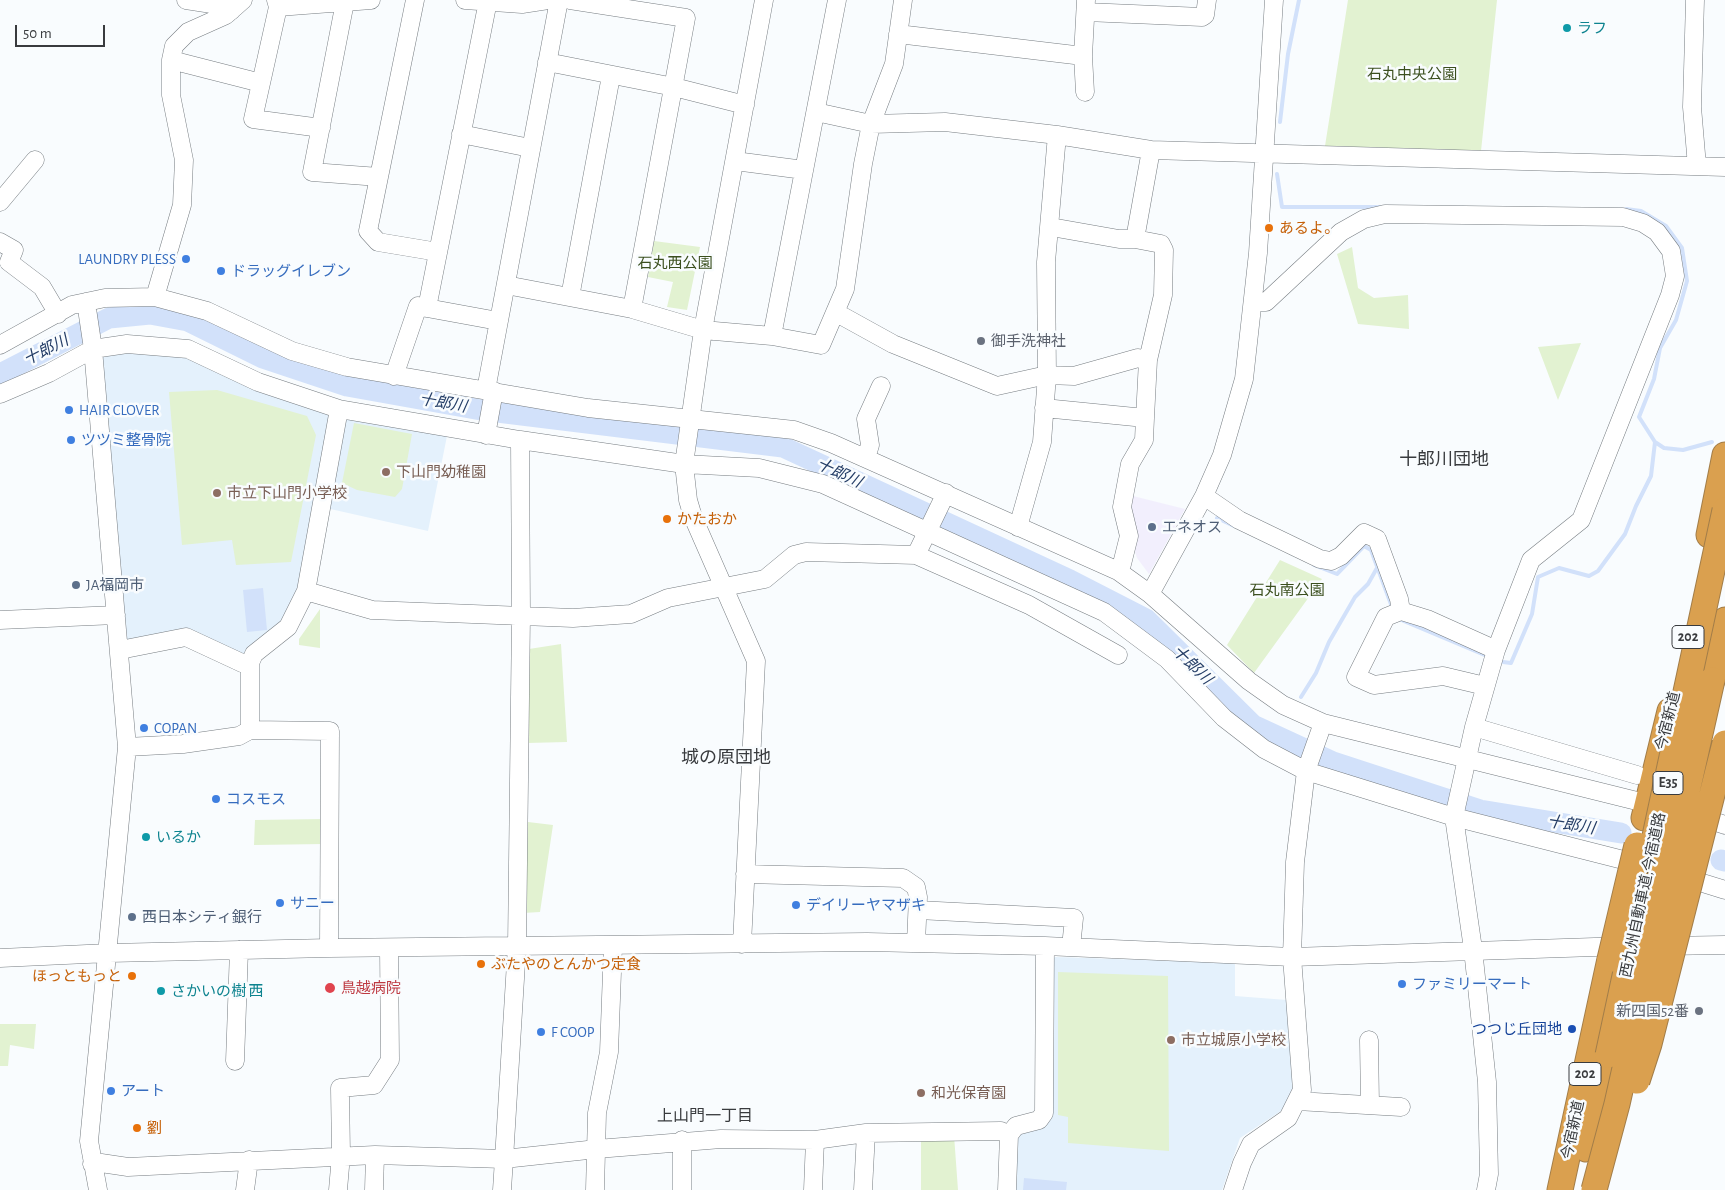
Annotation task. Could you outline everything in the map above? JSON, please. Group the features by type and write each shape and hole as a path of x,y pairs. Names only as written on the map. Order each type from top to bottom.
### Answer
{"highway":[{"name":"今宿新道","path":"1560,1190 1610,959 1681,669 1725,455"},
{"name":"西九州自動車道;今宿道路","path":"1575,1190 1610,1046 1725,510"},
{"name":"西九州自動車道;今宿道路","path":"1594,1190 1617,1104 1718,677 1725,620"},
{"path":"1604,1190 1614,1160 1692,821 1725,636"},
{"path":"1604,1190 1649,1044 1725,743"}],"street":[{"path":"186,0 237,6"},
{"path":"321,128 254,118 277,3 372,0"},
{"path":"415,0 368,231 378,242 438,252"},
{"path":"465,0 522,4 548,0"},
{"path":"486,435 498,321 559,0"},
{"path":"570,0 686,18 632,309"},
{"path":"742,944 756,660 693,517 688,500 684,464 689,418 703,330 764,0"},
{"path":"772,336 837,0"},
{"path":"506,285 632,309 703,330 772,336 821,345 845,289 862,164 871,124 894,64 904,0"},
{"path":"1084,92 1083,56 1086,6 1202,17 1205,15 1207,0"},
{"path":"1150,594 1204,496 1222,455 1244,379 1253,302 1265,153 1274,0"},
{"path":"1695,0 1692,108 1697,166"},
{"path":"427,308 488,1"},
{"path":"345,2 312,172 379,177"},
{"path":"155,297 182,205 184,160 170,95 171,60 174,46 188,32 237,6"},
{"path":"898,34 1083,56"},
{"path":"171,60 261,83"},
{"path":"547,62 674,87 745,105"},
{"path":"570,297 611,76"},
{"path":"816,112 871,124 945,122 1057,135 1151,150 1725,167"},
{"path":"461,134 530,148"},
{"path":"1018,527 1042,442 1047,375 1046,262 1051,227 1057,135"},
{"path":"1135,238 1151,150"},
{"path":"0,202 35,160"},
{"path":"735,161 804,170"},
{"path":"1253,302 1266,302 1341,232 1364,219 1385,214 1623,217 1643,222 1657,232 1671,251 1675,276 1670,295 1581,520 1531,560 1496,650 1474,727 1455,815 1473,950 1487,1082 1490,1174 1486,1190"},
{"path":"1051,227 1119,239 1135,238 1161,244 1164,250 1163,295 1148,360 1144,440 1130,464 1122,507 1128,536 1122,564 1118,572"},
{"path":"0,242 14,250 9,262 42,287 58,314"},
{"path":"0,345 72,305 123,297 155,297 207,311 307,356 347,367 588,408 794,430 866,458 946,493 1118,572 1150,594 1249,681 1283,705 1323,722 1468,760 1645,811 1725,826"},
{"path":"86,302 93,349 127,747 109,952 89,1141 98,1190"},
{"path":"394,376 418,306 498,321"},
{"path":"835,312 893,344 997,386 1047,375 1074,376 1138,358 1148,360"},
{"path":"0,394 49,373 93,349 127,344 188,349 258,382 339,409 486,435 684,464 759,468 823,484 1104,612 1167,659 1231,723 1264,749 1306,771 1455,815 1617,857 1725,890"},
{"path":"866,458 870,445 866,419 881,386"},
{"path":"1044,408 1145,418"},
{"path":"250,730 250,663 254,654 288,627 306,591 339,409"},
{"path":"502,1190 517,946 521,615 520,440"},
{"path":"916,555 946,493"},
{"path":"1204,496 1239,520 1320,559 1331,561 1341,556 1364,533 1378,539 1399,599 1401,611"},
{"path":"306,591 372,610 573,618 630,614 668,598 765,579 794,555 806,552 916,555 1029,605 1118,655"},
{"path":"1485,686 1442,676 1374,686 1356,677 1386,617 1401,611 1427,619 1496,650"},
{"path":"0,620 116,615"},
{"path":"120,650 186,637 242,663 250,663"},
{"path":"1234,1190 1242,1163 1251,1144 1288,1118 1302,1090 1292,957 1295,862 1306,771 1323,722"},
{"path":"1474,727 1637,775"},
{"path":"127,747 239,736 250,730 330,731 329,948"},
{"path":"1692,821 1725,771"},
{"path":"745,874 903,878 916,887 918,910 916,943"},
{"path":"918,910 1074,918 1071,947"},
{"path":"0,958 109,952 329,948 916,943 1045,946 1292,957 1473,950 1725,945"},
{"path":"595,1190 597,1113 609,1052 613,945"},
{"path":"1007,1190 1009,1135 1016,1126 1039,1120 1044,1113 1045,946"},
{"path":"338,1190 341,1155 340,1088 374,1085 390,1060 389,948"},
{"path":"235,1061 239,950"},
{"path":"1369,1040 1370,1105"},
{"path":"1297,1100 1401,1107"},
{"path":"92,1164 101,1162 128,1166 341,1155 504,1159 682,1140 815,1140 866,1132 1001,1131 1009,1135"},
{"path":"863,1190 866,1132"},
{"path":"682,1140 682,1190"},
{"path":"813,1190 815,1140"},
{"path":"374,1190 375,1155"},
{"path":"245,1190 249,1160"}],"shaded area":[{"name":"市立下山門小学校","path":"168,350 335,412 307,575 288,616 243,656 187,631 126,640 102,353"},
{"name":"下山門幼稚園","path":"344,415 447,436 428,531 326,508"},
{"name":"エネオス","path":"1129,495 1185,509 1149,574 1137,558 1133,545"},
{"name":"市立城原小学校","path":"1055,957 1235,963 1235,996 1287,1000 1294,1081 1292,1097 1284,1109 1240,1138 1222,1190 1013,1190 1018,1133 1041,1126 1051,962"}],"green space":[{"name":"石丸中央公園","path":"1348,0 1497,0 1481,151 1325,146"},
{"name":"石丸西公園","path":"654,241 700,247 687,310 667,307 673,282 648,277"},
{"path":"1352,247 1358,288 1374,298 1408,295 1409,329 1358,324 1337,254"},
{"path":"1581,343 1558,400 1538,347"},
{"path":"217,390 307,416 316,435 291,562 236,565 232,540 182,545 169,392"},
{"path":"354,423 412,434 402,489 395,497 357,490 342,483"},
{"name":"石丸南公園","path":"1280,560 1322,579 1254,673 1227,645"},
{"path":"320,609 320,648 299,645 299,639"},
{"path":"561,644 567,742 527,743 529,649"},
{"path":"324,819 324,844 254,845 255,820"},
{"path":"528,822 553,825 540,912 523,913"},
{"path":"1058,972 1168,976 1169,1151 1068,1143 1068,1117 1058,1115"},
{"path":"0,1024 36,1024 34,1049 10,1045 8,1066 0,1066"},
{"path":"954,1135 958,1190 921,1190 921,1138"}],"water":[{"path":"263,588 267,630 247,632 243,590"},
{"path":"1024,1178 1067,1182 1066,1190 1023,1190"}],"waterway":[{"path":"1280,122 1288,54 1299,0"},
{"path":"1277,174 1282,207 1379,207"},
{"path":"1626,209 1641,211 1666,226 1682,248 1687,281 1676,320 1660,348 1654,379 1639,417 1655,442 1664,448 1683,450 1712,442"},
{"name":"十郎川","path":"0,374 109,318 150,314 188,321 263,358 347,386 481,410 783,447 1070,580 1146,619 1253,725 1333,762 1480,810 1621,833"},
{"path":"1503,662 1511,663 1532,614 1538,577 1559,568 1589,576 1598,571 1625,534 1651,476 1655,442"},
{"path":"1217,518 1234,526"},
{"path":"1314,565 1337,574 1364,546 1371,550 1392,607"},
{"path":"1301,697 1316,673 1329,642 1355,597 1368,584 1377,568"},
{"path":"1399,619 1487,656"},
{"name":"十郎川","path":"1721,860 1725,861"}],"place":[{"name":"ラフ","path":"1567,28"},
{"name":"あるよ。","path":"1269,228"},
{"name":"LAUNDRY PLESS","path":"186,259"},
{"name":"ドラッグイレブン","path":"221,271"},
{"name":"御手洗神社","path":"981,341"},
{"name":"HAIR CLOVER","path":"69,410"},
{"name":"ツツミ整骨院","path":"71,440"},
{"name":"下山門幼稚園","path":"386,472"},
{"name":"市立下山門小学校","path":"217,493"},
{"name":"かたおか","path":"667,519"},
{"name":"エネオス","path":"1152,527"},
{"name":"JA福岡市","path":"76,585"},
{"name":"COPAN","path":"144,728"},
{"name":"コスモス","path":"216,799"},
{"name":"いるか","path":"146,837"},
{"name":"サニー","path":"280,903"},
{"name":"デイリーヤマザキ","path":"796,905"},
{"name":"西日本シティ銀行","path":"132,917"},
{"name":"ぶたやのとんかつ定食","path":"481,964"},
{"name":"ほっともっと","path":"132,976"},
{"name":"ファミリーマート","path":"1402,984"},
{"name":"鳥越病院","path":"330,988"},
{"name":"さかいの樹 西","path":"161,991"},
{"name":"新四国52番","path":"1699,1011"},
{"name":"つつじ丘団地","path":"1572,1029"},
{"name":"F COOP","path":"541,1032"},
{"name":"市立城原小学校","path":"1171,1040"},
{"name":"アート","path":"111,1091"},
{"name":"和光保育園","path":"921,1093"},
{"name":"劉","path":"137,1128"}],"district":[{"name":"十郎川団地","path":"1444,460"},
{"name":"城の原団地","path":"726,758"},
{"name":"上山門一丁目","path":"705,1116"}]}
